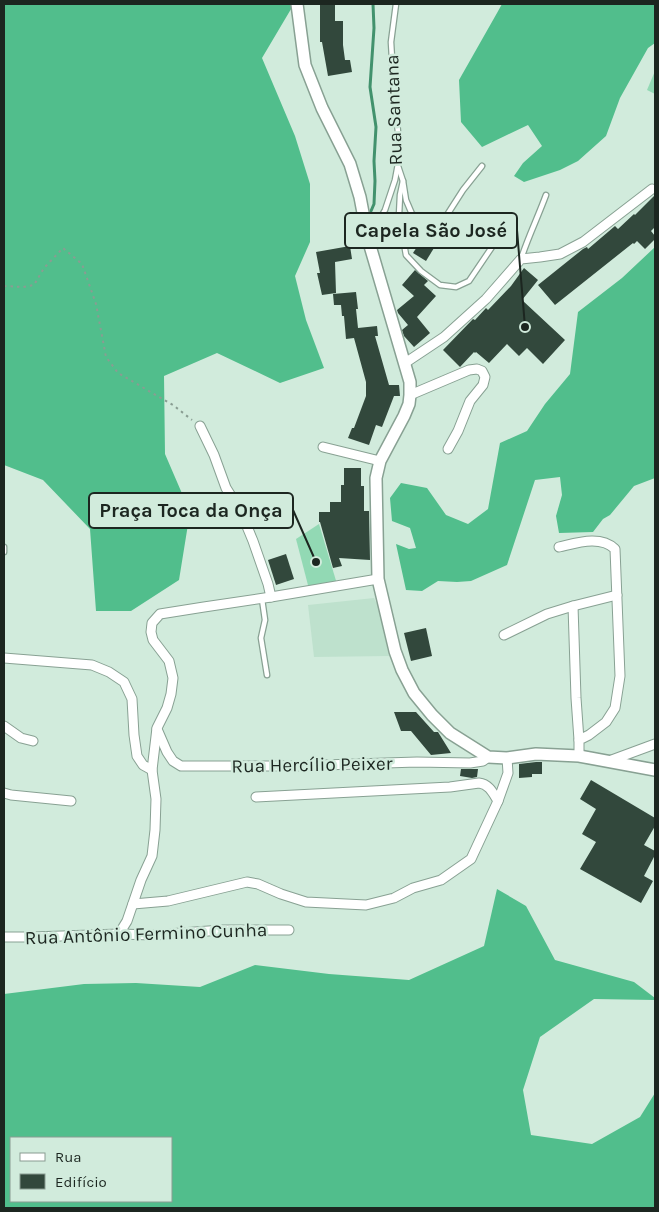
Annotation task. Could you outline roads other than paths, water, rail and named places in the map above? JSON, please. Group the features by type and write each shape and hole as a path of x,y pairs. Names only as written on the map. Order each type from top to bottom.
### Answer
{"street":[{"path":"297,4 305,65 322,108 350,164 360,197 368,239 410,382 409,404 380,461 376,478 378,579 395,651 402,670 414,693 432,715 450,733 488,756 507,758 536,754 579,756 655,770"},
{"path":"405,363 444,337 486,299 521,259 560,254 583,242 652,189"},
{"path":"410,395 469,370 477,369 482,371 485,377 482,385 470,401 458,431 448,449"},
{"path":"200,426 214,455 226,488 241,512 253,541 268,584 266,598"},
{"path":"323,447 380,461"},
{"path":"559,546 589,541 609,544 615,549 620,676 615,708 606,722 579,740"},
{"path":"119,934 127,921 141,880 152,856 156,830 156,799 152,770 157,728 167,708 173,678 169,661 153,640 151,632 152,623 160,614 378,579"},
{"path":"504,635 547,614 617,595"},
{"path":"573,606 579,756"},
{"path":"4,658 92,665 109,672 124,682 132,699 137,756 143,765 152,770"},
{"path":"4,726 21,738 32,741"},
{"name":"Rua Hercílio Peixer","path":"157,728 167,752 173,761 181,766 293,766 470,762 482,761 488,756"},
{"path":"609,761 655,744"},
{"path":"643,748 655,752"},
{"path":"133,904 168,901 247,882 258,884 306,902 366,905 394,898 413,888 441,880 471,859 498,801 508,774 507,758"},
{"path":"256,797 450,787 479,783 489,788 498,801"},
{"path":"4,793 71,801"},
{"name":"Rua Antônio Fermino Cunha","path":"4,937 154,935 222,930 288,930"}],"lane":[{"name":"Rua Santana","path":"368,239 386,210 398,164 399,142 391,42 396,4"},
{"path":"398,164 406,200 412,214 426,222 438,223 447,215 463,190 482,166"},
{"path":"403,182 399,215 406,255 421,272 440,285 456,287 469,281 492,247"},
{"path":"521,259 546,195"},
{"path":"4,547 4,552"},
{"path":"266,598 265,620 261,638 267,675"}],"waterway":[{"path":"371,211 374,204 376,127 370,87 374,28 373,4"}],"place":[{"name":"Capela São José","path":"525,327"},
{"name":"Praça Toca da Onça","path":"316,562"}]}
